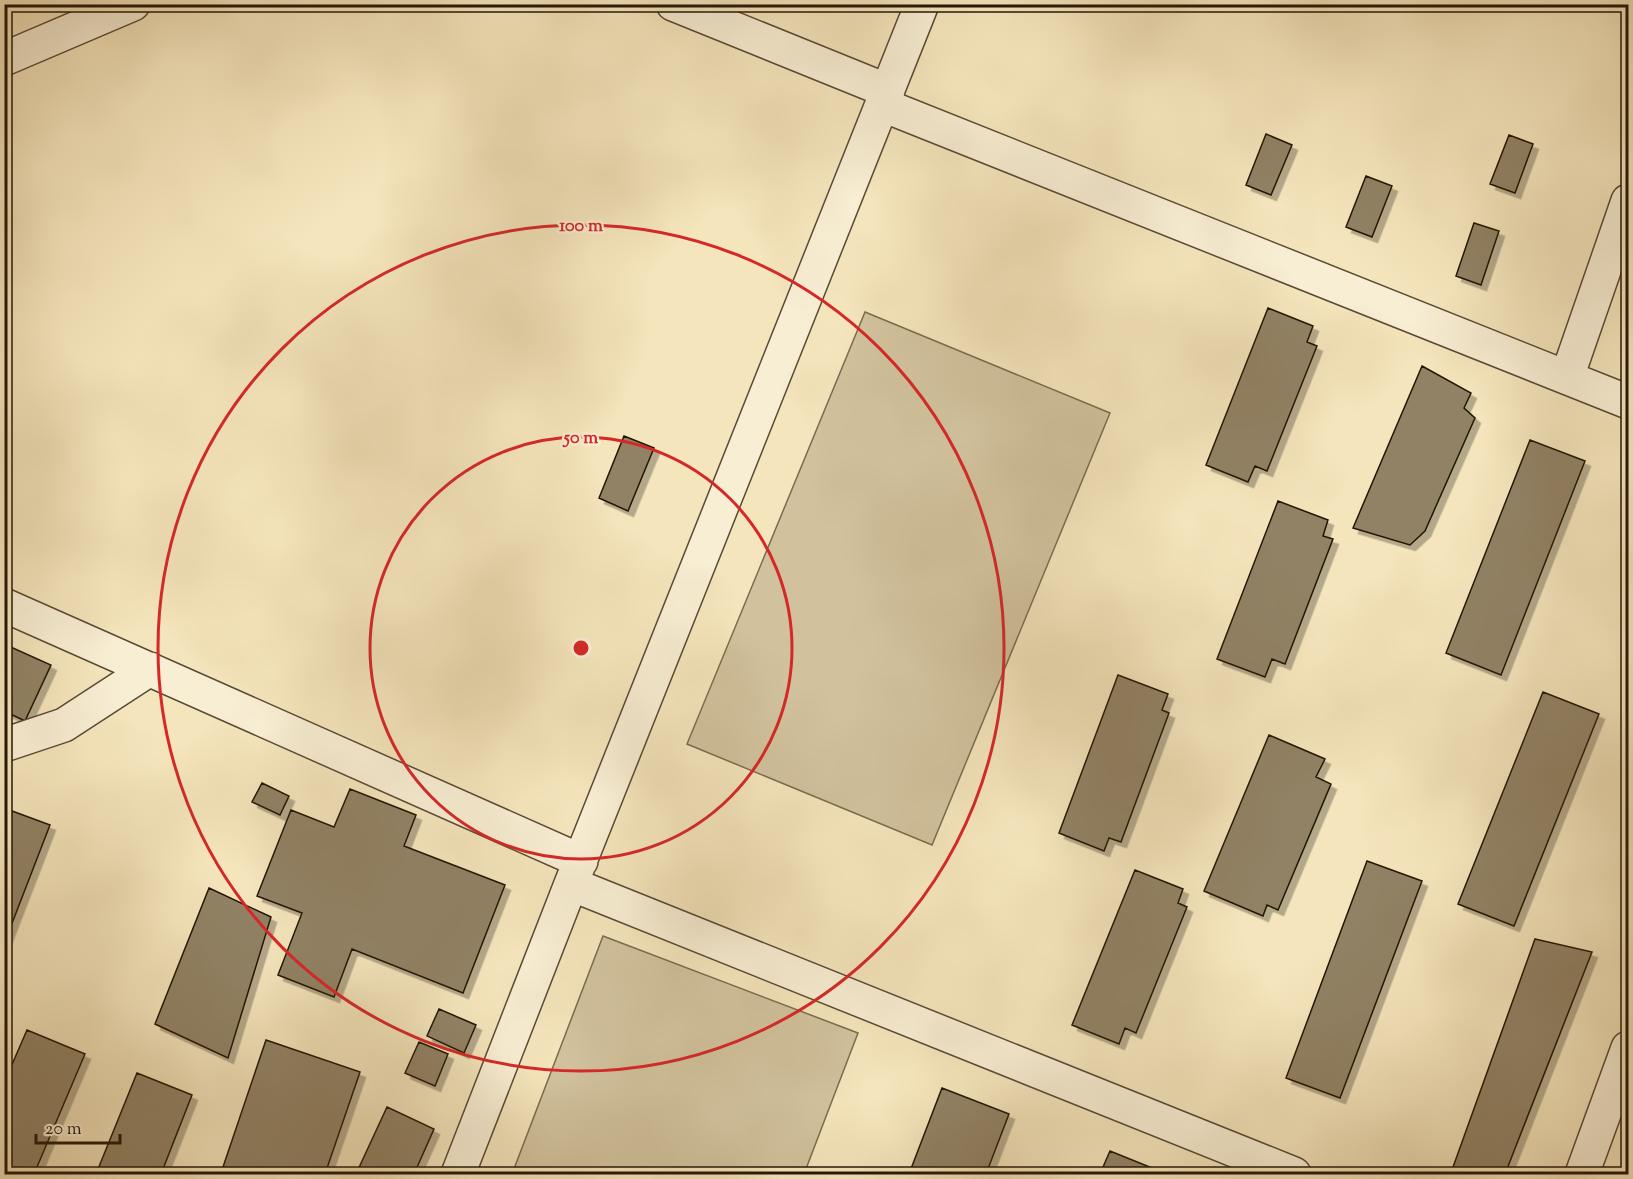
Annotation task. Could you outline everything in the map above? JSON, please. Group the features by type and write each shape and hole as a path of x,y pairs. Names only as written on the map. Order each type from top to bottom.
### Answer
{"street":[{"path":"4,59 133,4"},
{"path":"673,4 885,98 1629,402"},
{"path":"458,1174 922,4"},
{"path":"1567,378 1629,201"},
{"path":"4,605 150,669 576,873 1294,1174"},
{"path":"4,745 64,725 150,669"},
{"path":"1582,1174 1629,1048"}],"shaded area":[{"path":"865,312 1110,413 932,845 687,744"},
{"path":"603,936 858,1033 804,1174 512,1174"}],"building":[{"path":"1266,134 1292,145 1271,195 1246,185"},
{"path":"1509,135 1533,144 1515,193 1490,184"},
{"path":"1366,176 1392,186 1372,237 1346,227"},
{"path":"1474,223 1499,231 1481,285 1456,276"},
{"path":"1268,308 1313,326 1307,342 1317,346 1267,471 1255,466 1248,482 1206,465"},
{"path":"1422,366 1471,393 1464,408 1475,418 1425,531 1410,545 1353,528"},
{"path":"624,436 654,448 628,511 599,498"},
{"path":"1530,440 1585,461 1501,675 1446,653"},
{"path":"1278,501 1328,520 1323,536 1333,539 1285,664 1272,659 1265,677 1217,659"},
{"path":"4,644 51,665 25,721 4,711"},
{"path":"1118,675 1168,694 1162,710 1169,713 1121,842 1109,838 1104,851 1059,833"},
{"path":"1543,692 1599,714 1514,926 1458,904"},
{"path":"1269,735 1325,759 1316,777 1331,784 1278,910 1267,905 1263,916 1204,891"},
{"path":"262,783 289,796 280,815 252,802"},
{"path":"350,789 416,815 404,846 505,885 463,993 352,949 334,997 278,975 302,913 257,896 291,810 334,827"},
{"path":"4,808 50,825 4,944"},
{"path":"1367,861 1422,881 1340,1098 1286,1078"},
{"path":"1135,870 1183,889 1178,903 1187,907 1136,1033 1125,1028 1119,1044 1072,1025"},
{"path":"209,888 271,917 228,1058 155,1024"},
{"path":"1535,939 1592,952 1505,1174 1452,1170"},
{"path":"439,1009 476,1025 464,1053 427,1036"},
{"path":"27,1030 85,1054 34,1174 4,1174 4,1083"},
{"path":"266,1040 360,1072 325,1174 245,1174 223,1167"},
{"path":"419,1042 448,1054 435,1086 405,1073"},
{"path":"137,1073 192,1095 161,1174 96,1174"},
{"path":"942,1088 1009,1114 986,1174 909,1174"},
{"path":"387,1107 434,1129 414,1174 356,1174"},
{"path":"1110,1151 1167,1174 1100,1174"}]}
